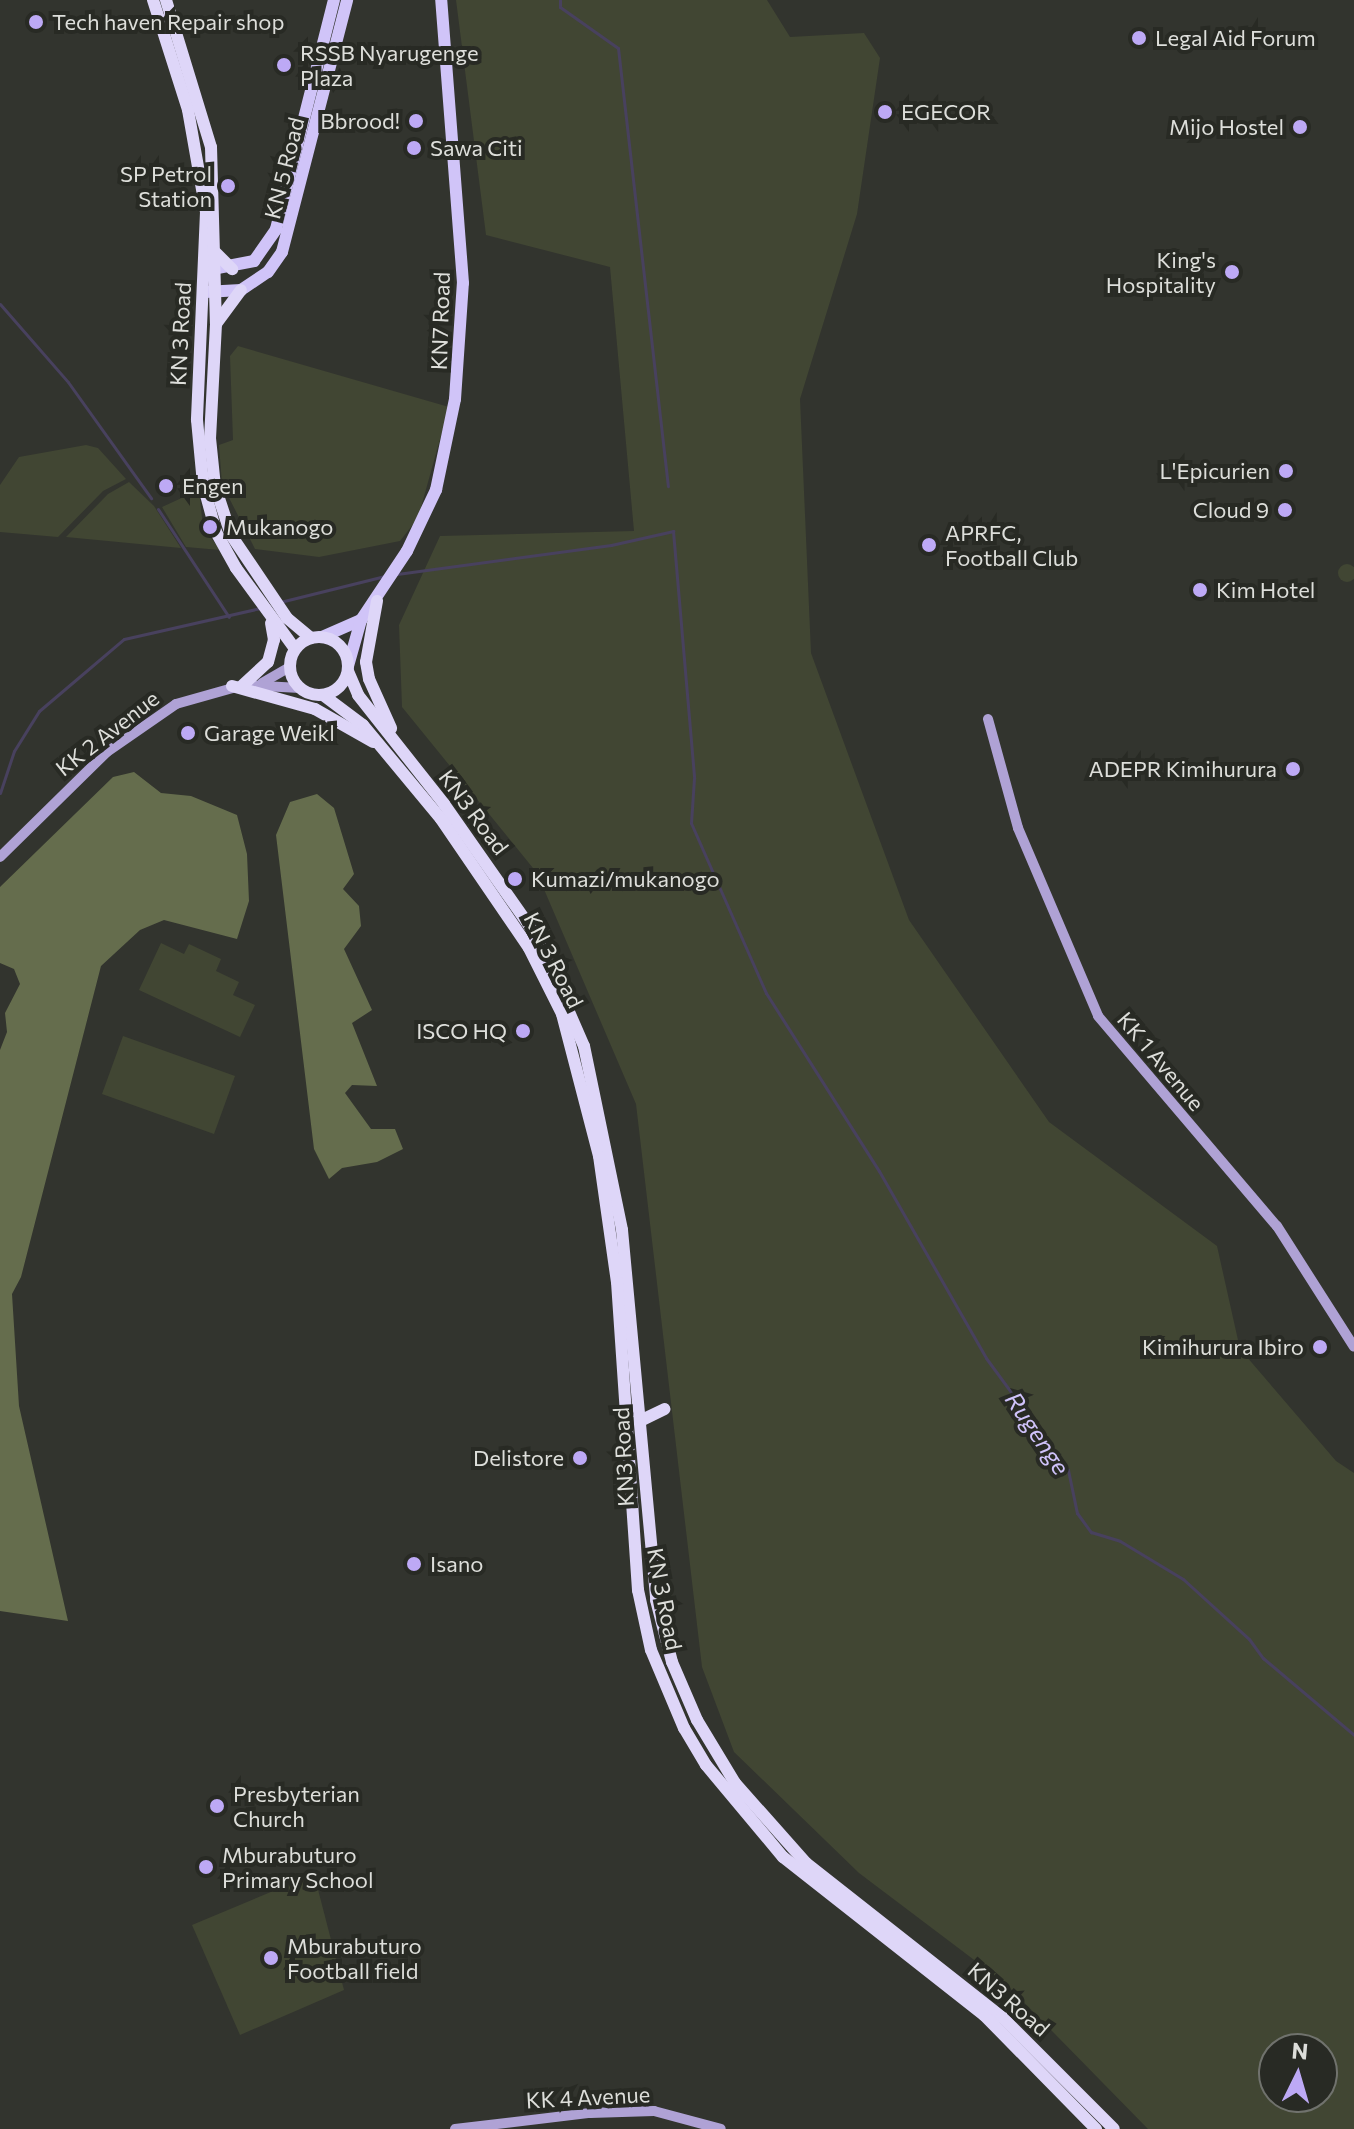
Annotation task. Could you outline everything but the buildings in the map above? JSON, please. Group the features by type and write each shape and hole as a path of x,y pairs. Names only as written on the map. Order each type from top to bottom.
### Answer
{"highway":[{"name":"KN 3 Road","path":"153,0 188,110 206,212 210,270 197,420 203,484 216,532 271,623 295,649"},
{"name":"KN 3 Road","path":"166,0 211,147 216,253 210,270"},
{"path":"216,253 232,269"},
{"path":"216,324 241,290"},
{"name":"KN 3 Road","path":"209,293 216,324 210,438 215,486 231,535 287,618 317,638"},
{"path":"377,601 367,653 369,679 398,742"},
{"path":"237,685 268,662 274,640 271,623"},
{"path":"317,638 341,647 348,668 338,689 323,695 300,688 290,667 295,649 317,638"},
{"name":"KN3 Road","path":"348,668 358,695 398,742 535,934 584,1046 622,1230 642,1420 647,1535 664,1638 697,1720 735,1783 806,1863 1002,2017 1075,2097 1114,2129"},
{"path":"237,685 315,709 385,750"},
{"name":"KN 3 Road","path":"323,695 354,715 385,750 492,889 540,966 566,1028 599,1156 617,1282 638,1590 651,1650 684,1728 706,1765 783,1857 984,2015 1075,2097 1096,2129"},
{"path":"642,1420 665,1409"}],"main road":[{"name":"KN 5 Road","path":"210,270 232,269 254,261 276,229 334,0"},
{"name":"KN 5 Road","path":"209,293 241,290 268,272 288,237 347,0"},
{"name":"KN7 Road","path":"348,668 361,620 377,601 436,490 461,359 460,234 441,0"},
{"name":"KN7 Road","path":"317,638 361,620"},
{"name":"KK 2 Avenue","path":"262,683 290,667"},
{"name":"KK 2 Avenue","path":"0,857 55,798 132,733 176,704 237,685 262,683 300,688"},
{"name":"KK 1 Avenue","path":"988,719 1018,828 1098,1016 1277,1226 1354,1347"},
{"name":"KK 4 Avenue","path":"459,2129 590,2113 654,2111 721,2129"}],"green space":[{"path":"456,0 767,0 790,37 864,33 880,58 857,214 800,399 811,653 909,920 1049,1122 1217,1246 1240,1349 1336,1461 1354,1473 1354,2129 1148,2129 1006,1984 859,1873 734,1752 702,1667 636,1104 537,873 402,707 399,625 440,536 634,531 610,267 486,235"},
{"path":"238,346 449,407 418,518 400,541 319,557 255,549 222,484 219,445 233,440 230,356"},
{"path":"86,445 98,448 126,479 103,491 58,537 0,532 0,485 19,457"},
{"path":"129,482 154,506 181,548 66,537 108,494"},
{"path":"199,490 203,527 220,550 186,547 162,507"},
{"path":"1343,564 1351,564 1356,573 1354,580 1343,582 1338,577 1338,569"},
{"path":"134,772 161,793 191,796 237,815 247,854 249,901 237,939 164,920 140,930 101,966 21,1277 12,1294 19,1406 68,1621 0,1611 0,1050 7,1032 5,1013 20,984 14,969 0,963 0,887 113,777"},
{"path":"317,794 334,808 354,874 343,889 359,906 361,926 344,949 372,1010 352,1023 377,1086 352,1085 345,1093 371,1129 395,1129 403,1149 377,1162 342,1168 329,1179 314,1149 276,835 290,802"},
{"path":"161,943 184,954 189,944 221,959 216,971 239,982 233,995 255,1005 240,1037 139,990"},
{"path":"123,1036 235,1076 214,1134 102,1094"},
{"name":"Mburabuturo Football field","path":"314,1874 344,1990 240,2035 192,1925"}],"waterway":[{"path":"560,0 560,7 618,48 668,486"},
{"path":"0,304 68,382 151,498"},
{"path":"158,509 229,617"},
{"name":"Rugenge","path":"397,574 611,545 673,531 694,778 691,823 766,993 879,1171 986,1358 1068,1470 1077,1513 1091,1532 1120,1541 1183,1579 1249,1639 1263,1658 1354,1735"},
{"path":"280,602 385,576"},
{"path":"0,793 14,751 39,711 124,639 261,608"}],"place":[{"name":"Tech haven Repair shop","path":"36,22"},
{"name":"Legal Aid Forum","path":"1139,38"},
{"name":"RSSB Nyarugenge Plaza","path":"284,65"},
{"name":"EGECOR","path":"885,112"},
{"name":"Bbrood!","path":"416,121"},
{"name":"Mijo Hostel","path":"1300,127"},
{"name":"Sawa Citi","path":"414,148"},
{"name":"SP Petrol Station","path":"228,186"},
{"name":"King's Hospitality","path":"1232,272"},
{"name":"L'Epicurien","path":"1286,471"},
{"name":"Engen","path":"166,486"},
{"name":"Cloud 9","path":"1285,510"},
{"name":"Mukanogo","path":"210,527"},
{"name":"APRFC, Football Club","path":"929,545"},
{"name":"Kim Hotel","path":"1200,590"},
{"name":"Garage Weikl","path":"188,733"},
{"name":"ADEPR Kimihurura","path":"1293,769"},
{"name":"Kumazi/mukanogo","path":"515,879"},
{"name":"ISCO HQ","path":"523,1031"},
{"name":"Kimihurura Ibiro","path":"1320,1347"},
{"name":"Delistore","path":"580,1458"},
{"name":"Isano","path":"414,1564"},
{"name":"Presbyterian Church","path":"217,1806"},
{"name":"Mburabuturo Primary School","path":"206,1867"},
{"name":"Mburabuturo Football field","path":"271,1958"}]}
